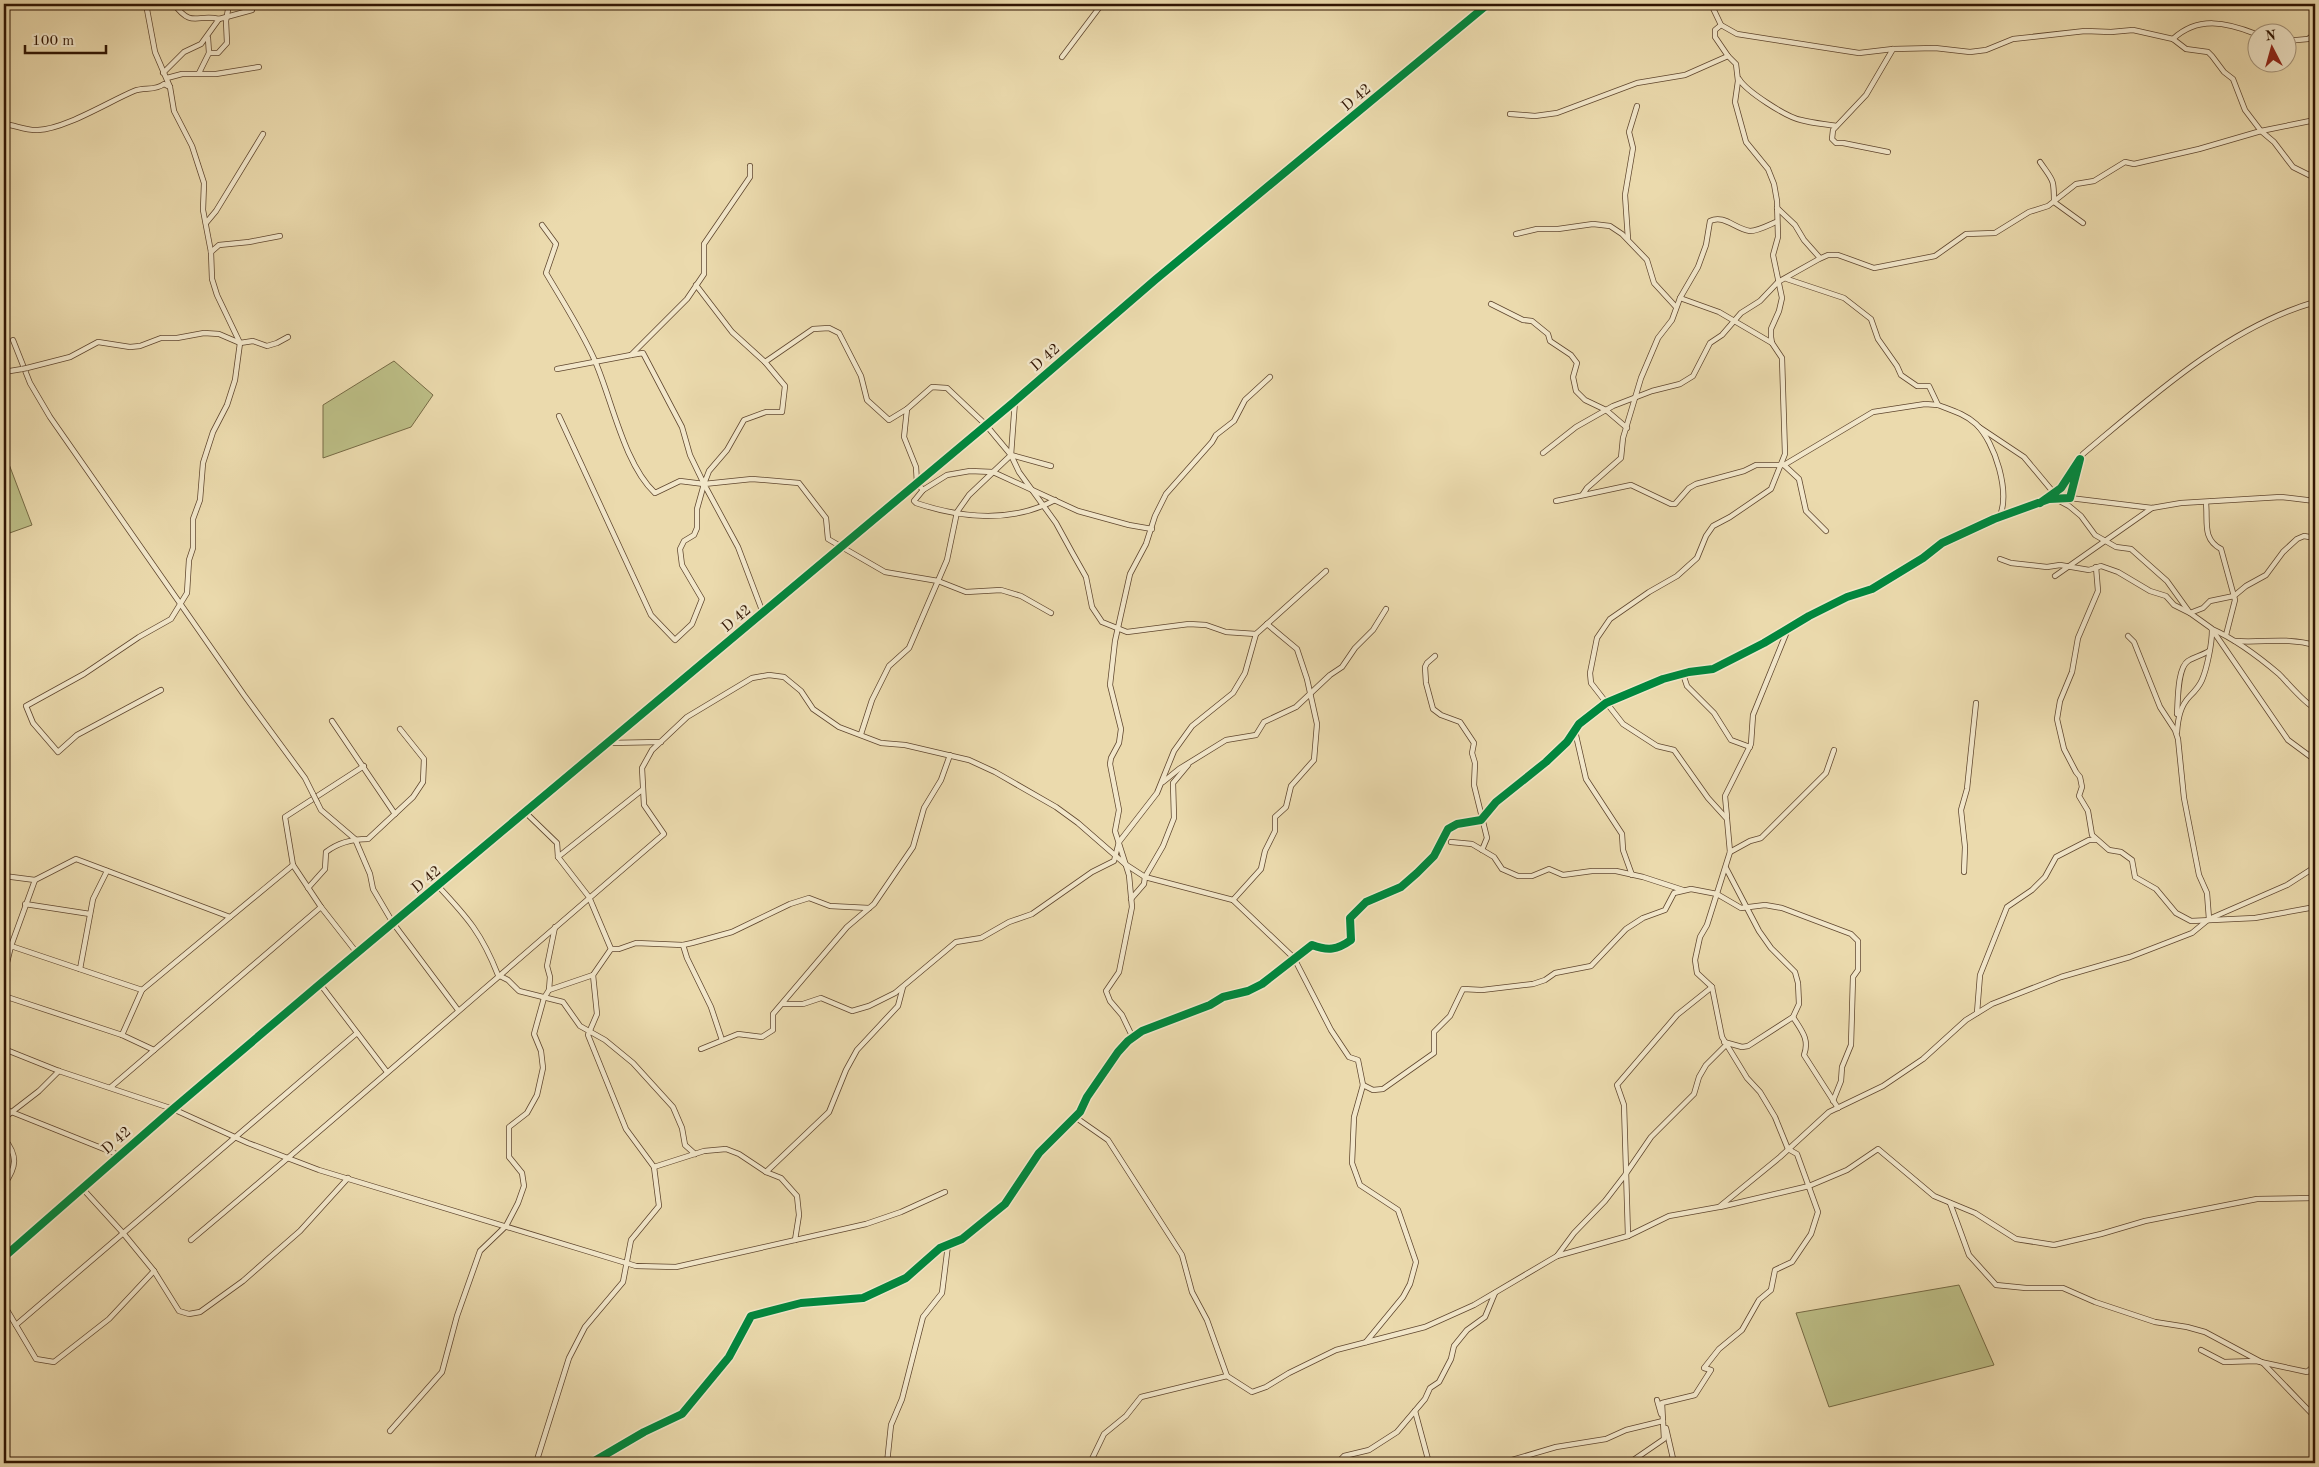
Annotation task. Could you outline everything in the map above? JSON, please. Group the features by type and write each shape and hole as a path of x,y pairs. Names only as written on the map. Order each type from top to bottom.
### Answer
{"street":[{"path":"146,4 155,52 170,87 174,111 192,146 201,172 205,191 203,210 211,252 212,279 217,295 240,343 235,380 229,401 213,432 203,463 200,500 194,519 193,548 189,560 187,593 171,619 139,637 84,674 26,706 32,723 58,752 77,735 161,690"},
{"path":"174,4 184,16 191,19 227,18 252,10"},
{"path":"209,53 218,53 227,43 229,4"},
{"path":"1062,57 1102,4"},
{"name":"D 42","path":"4,1257 172,1109 320,984 1015,401 1154,280 1488,4"},
{"path":"1711,4 1721,25 1737,34 1840,52 1859,53 1893,49 1935,48 1970,52 1986,50 2013,39 2085,31 2111,32 2133,30 2173,39 2186,49 2208,52 2224,72 2233,79 2243,108 2261,131 2274,142 2293,167 2315,178"},
{"path":"163,73 184,52 198,46 208,37 214,24 219,19"},
{"path":"2173,39 2185,28 2199,24 2228,26 2246,31"},
{"path":"1721,25 1715,30 1714,37 1736,64 1738,78 1735,102 1746,142 1768,169 1774,184 1778,237 1774,255 1782,298 1779,311 1771,329 1772,343"},
{"path":"2296,40 2308,39 2315,34"},
{"path":"199,74 209,53 208,37"},
{"path":"1888,152 1832,141 1833,130 1866,95 1893,49"},
{"path":"1510,114 1530,116 1557,113 1638,84 1685,76 1728,56"},
{"path":"167,78 182,74 207,75 259,67"},
{"path":"1738,78 1752,93 1784,114 1800,120 1836,126"},
{"path":"4,124 28,130 41,130 73,120 137,90 156,89 164,84 170,87"},
{"path":"1628,241 1625,195 1633,148 1629,132 1637,106"},
{"path":"1543,453 1576,426 1625,400 1680,384 1693,376 1710,344 1722,335 1750,306 1760,300 1778,282 1820,258 1828,255 1838,255 1874,268 1935,256 1966,234 1995,233 2029,212 2054,202 2059,195 2076,184 2094,181 2125,162 2134,164 2199,149 2261,131 2315,120"},
{"path":"206,223 216,211 263,134"},
{"path":"2040,162 2050,173 2053,182 2054,202"},
{"path":"631,355 687,299 704,274 704,244 750,177 750,166"},
{"path":"2054,202 2083,222"},
{"path":"1777,208 1795,225 1804,240 1820,258"},
{"path":"1583,494 1587,488 1621,458 1626,428 1635,398 1658,338 1672,320 1680,298 1698,267 1706,245 1710,221 1716,218 1723,219 1739,228 1752,231 1776,222"},
{"path":"1516,234 1537,228 1545,230 1603,224 1617,230 1647,260 1654,282 1676,307"},
{"path":"542,225 556,244 546,273 595,361 617,426 644,483 656,493 680,481 704,484 752,479 799,483 826,518 828,539 840,548 885,572 938,580 966,592 1001,590 1021,596 1051,613"},
{"path":"211,252 219,245 280,236"},
{"path":"1786,279 1844,298 1871,320 1878,339 1898,366 1901,375 1918,386 1929,386 1938,405"},
{"path":"559,416 651,615 675,640 692,624 702,599 682,565 680,549 684,541 694,535 697,528 697,508 709,471 727,450 744,420 766,412 782,412 785,386 765,362 732,332 696,285"},
{"path":"1680,298 1720,312 1733,322 1772,343 1782,358 1786,441 1782,465 1771,489 1730,518 1713,526 1706,536 1697,558 1664,585 1649,592 1610,619 1597,638 1590,673 1592,683 1623,724 1657,746 1674,750 1708,798 1728,819"},
{"path":"591,1463 644,1432 682,1414 729,1357 751,1316 801,1303 863,1298 906,1278 940,1248 962,1238 981,1225 1005,1204 1039,1153 1080,1112 1087,1097 1118,1052 1142,1031 1210,1006 1223,997 1262,984 1312,945 1324,950 1341,947 1351,940 1350,918 1366,902 1401,887 1434,856 1448,828 1457,824 1481,820 1496,802 1567,742 1579,724 1606,703 1663,679 1713,669 1847,597 1872,589 1923,558 1942,543 2054,496 2083,454 2148,400 2221,348 2268,320 2315,302"},
{"path":"1491,304 1523,320 1532,320 1548,334 1550,341 1570,355 1577,363 1573,377 1576,391 1585,400 1606,410 1626,428"},
{"path":"765,362 813,329 829,328 839,334 861,376 867,400 889,420 907,410 932,387 947,388 986,425 1011,455 1019,472 1044,506 1086,577 1092,607 1102,622 1127,632 1189,624 1206,625 1226,632 1256,634"},
{"path":"4,372 70,357 98,342 130,347 140,346 161,338 219,334 240,343 254,341 267,346 288,337"},
{"path":"13,340 30,383 50,417 181,602 244,695 305,778 321,810 355,839 370,874 372,889 394,923 458,1010"},
{"path":"557,369 643,353 682,427 690,455 704,484 738,547 763,613"},
{"path":"1134,1038 1122,1014 1110,1001 1106,991 1120,972 1132,907 1125,864 1116,831 1119,810 1110,764 1111,758 1119,744 1121,729 1110,685 1116,628 1123,609 1130,574 1152,529 1160,504 1173,485 1212,442 1216,435 1234,421 1245,400 1270,377"},
{"path":"861,734 872,700 889,666 909,648 947,560 957,512 969,495 1011,455 1015,401"},
{"path":"1556,501 1631,485 1671,504 1675,504 1689,488 1696,484 1744,471 1756,464 1782,465 1873,412 1925,404 1938,405 1960,413 2024,457 2054,496 2081,516 2095,535 2116,547 2131,549 2167,581 2190,613"},
{"path":"907,410 904,437 916,467 917,483 923,490"},
{"path":"1977,425 1997,461 2003,479 2004,491 1999,518"},
{"path":"1011,455 1051,466"},
{"path":"2070,498 2080,459"},
{"path":"1782,465 1799,479 1806,511 1826,531"},
{"path":"1055,500 1044,506 1012,516 997,517 932,508 914,501 923,490 947,475 970,471 992,472 1086,513 1129,525 1152,529"},
{"path":"2054,496 2152,508 2181,503 2281,497 2315,501"},
{"path":"2206,503 2208,536 2210,542 2222,549 2234,596 2226,635"},
{"path":"2055,576 2152,508"},
{"path":"2190,613 2204,608 2210,601 2234,596 2246,586 2266,575 2283,552 2297,539 2304,536 2315,538"},
{"path":"2000,559 2028,566 2068,567 2089,570 2101,566 2118,572 2150,591 2166,596 2174,605 2190,613 2212,629 2226,635 2279,674 2308,706 2315,708"},
{"path":"2096,567 2098,591 2078,638 2072,672 2060,701 2057,719 2064,749 2080,777 2082,786 2079,796 2088,812 2092,835 2109,850 2121,852 2132,860 2135,877 2156,889 2176,913 2191,921 2255,918 2315,907"},
{"path":"783,1004 802,1004 821,998 852,1011 870,1006 895,993 956,942 981,938 1009,922 1032,914 1092,872 1114,861 1119,842 1157,793 1174,751 1192,726 1233,693 1245,673 1256,634 1326,571"},
{"path":"1162,783 1226,740 1256,735 1264,722 1296,707 1330,675 1342,667 1355,648 1373,630 1386,609"},
{"path":"1233,900 1261,869 1264,851 1275,831 1275,817 1286,807 1291,786 1314,760 1317,724 1311,694 1296,649 1268,624"},
{"path":"1629,1463 1664,1439 1662,1403 1695,1396 1711,1370 1704,1368 1719,1349 1742,1330 1759,1300 1772,1290 1776,1270 1792,1262 1811,1234 1818,1212 1797,1154 1788,1149 1775,1117 1760,1092 1747,1078 1725,1043 1712,987 1698,973 1695,960 1700,937 1707,925 1718,894 1730,852 1725,796 1750,747 1753,714 1789,628"},
{"path":"2178,723 2184,704 2196,690 2202,679 2210,651 2212,629"},
{"path":"2212,629 2288,740 2315,760"},
{"path":"2128,636 2134,642 2160,706 2177,736"},
{"path":"2234,641 2280,639 2299,640 2315,644"},
{"path":"2209,919 2207,893 2199,876 2184,798 2177,736 2178,690 2183,666 2187,661 2210,651"},
{"path":"1435,656 1426,663 1425,667 1429,701 1433,709 1441,715 1460,722 1474,743 1472,753 1475,763 1474,785 1481,820 1487,838 1482,850"},
{"path":"1683,674 1687,686 1714,712 1731,740 1750,747"},
{"path":"191,1240 289,1158 498,975 664,834 644,805 642,768 652,750 686,717 752,678 769,675 784,677 801,691 813,709 839,727 882,743 905,745 969,760 995,772 1056,807 1125,864 1145,877 1233,900 1294,958 1331,1030 1348,1057 1358,1060 1363,1085 1354,1117 1352,1164 1360,1185 1398,1210 1416,1262 1404,1297 1366,1342"},
{"path":"1964,872 1965,847 1961,810 1967,789 1976,703"},
{"path":"332,721 395,814"},
{"path":"308,888 325,869 326,852 337,844 355,839 368,839 413,797 424,782 424,759 400,729"},
{"path":"1575,731 1586,779 1622,834 1623,850 1632,874"},
{"path":"609,743 661,742"},
{"path":"1730,852 1750,841 1761,838 1826,773 1834,750"},
{"path":"701,1049 738,1034 762,1037 773,1030 773,1014 847,927 869,908 913,847 924,808 941,780 950,756"},
{"path":"1131,899 1144,884 1145,877 1163,846 1174,818 1173,783 1190,763"},
{"path":"357,953 320,907 293,865 285,817 364,766"},
{"path":"558,857 642,790"},
{"path":"526,813 557,843 558,857 589,898 610,949"},
{"path":"1977,1013 1980,975 2007,907 2032,890 2045,877 2056,857 2089,840 2096,840"},
{"path":"1451,842 1472,844 1494,857 1502,870 1518,876 1532,876 1549,869 1564,875 1592,871 1616,871 1632,874 1684,891"},
{"path":"4,876 34,880 76,859 230,917"},
{"path":"122,1035 142,990 293,865"},
{"path":"1719,1207 1830,1112 1883,1086 1923,1059 1966,1020 1992,1004 2061,977 2130,957 2192,933 2209,919 2287,885 2315,867"},
{"path":"1725,1043 1742,1047 1748,1046 1793,1017 1799,1004 1795,972 1771,948 1759,932 1726,868"},
{"path":"80,968 92,899 107,871"},
{"path":"4,975 11,946 34,880"},
{"path":"438,886 475,927 489,951 498,975 508,980 518,991 563,1002 580,1026 605,1040 633,1063 673,1108 682,1128 685,1144 695,1154"},
{"path":"1363,1085 1373,1090 1383,1089 1434,1053 1434,1032 1450,1016 1462,989 1482,990 1533,984 1545,980 1556,973 1591,966 1626,929 1644,918 1665,910 1674,893 1691,889 1718,894 1741,908 1765,905 1782,908 1851,934 1858,940 1858,970 1853,977 1851,1045 1842,1067 1841,1080 1833,1101"},
{"path":"610,949 619,949 636,942 683,945 732,932 790,904 809,898 830,906 869,908"},
{"path":"25,904 90,914"},
{"path":"111,1087 320,907"},
{"path":"390,1430 442,1372 457,1316 480,1251 506,1226 524,1186 522,1172 509,1157 509,1127 527,1113 537,1095 543,1068 541,1051 534,1034 544,998 549,990 550,977 547,966 555,927"},
{"path":"683,945 687,958 711,1007 722,1040"},
{"path":"11,946 142,990"},
{"path":"549,990 593,975 610,949"},
{"path":"536,1463 569,1358 585,1327 623,1282 631,1240 659,1206 654,1167 626,1129 588,1035 597,1014 593,975"},
{"path":"320,984 387,1072"},
{"path":"766,1172 828,1112 853,1057 870,1035 898,1006 904,986"},
{"path":"1628,1236 1624,1105 1617,1085 1677,1014 1712,987"},
{"path":"4,996 122,1035 154,1050"},
{"path":"1793,1017 1806,1038 1807,1047 1804,1055 1838,1108"},
{"path":"16,1325 357,1033"},
{"path":"1558,1256 1574,1233 1605,1201 1651,1137 1694,1094 1699,1077 1706,1065 1725,1043"},
{"path":"4,1049 59,1071 172,1109 289,1158 348,1178 627,1263 649,1268 676,1267 866,1224 901,1212 945,1192"},
{"path":"4,1118 39,1091 59,1071"},
{"path":"4,1109 119,1155"},
{"path":"1075,1117 1108,1140 1182,1255 1192,1292 1207,1320 1227,1376 1252,1392 1266,1387 1288,1373 1336,1350 1425,1327 1474,1305 1558,1256 1628,1236 1669,1216 1719,1207 1809,1186 1847,1170 1878,1149 1934,1196 1975,1213 2016,1239 2054,1244 2101,1234 2145,1221 2257,1199 2315,1198"},
{"path":"4,1138 13,1149 15,1159 12,1174 4,1185"},
{"path":"654,1167 695,1154 726,1149 739,1154 766,1172 781,1178 797,1196 798,1215 795,1240"},
{"path":"82,1187 154,1271 179,1311 189,1314 200,1312 242,1281 300,1231 348,1178"},
{"path":"1950,1204 1969,1255 1996,1285 2026,1288 2064,1288 2094,1302 2155,1322 2187,1326 2204,1332 2263,1363 2315,1418"},
{"path":"887,1463 891,1425 902,1399 923,1317 942,1293 948,1245"},
{"path":"4,1305 36,1359 54,1362 109,1318 154,1271"},
{"path":"1337,1463 1344,1456 1369,1450 1397,1432 1425,1399 1430,1388 1439,1382 1450,1360 1454,1346 1468,1330 1484,1317 1494,1293"},
{"path":"2201,1350 2224,1362 2263,1363 2307,1372 2315,1365"},
{"path":"1090,1463 1104,1434 1126,1416 1141,1397 1227,1376"},
{"path":"1657,1400 1674,1463"},
{"path":"1415,1411 1429,1463"},
{"path":"1502,1463 1556,1448 1606,1439 1626,1430 1664,1422"}],"green space":[{"path":"394,361 433,395 411,427 323,458 323,405"},
{"path":"4,451 32,525 4,535"},
{"path":"1959,1285 1994,1365 1829,1407 1796,1313"}],"cycle path":[{"path":"4,1257 173,1109 320,984 1015,401 1155,280 1488,4"},
{"path":"591,1463 644,1432 682,1414 729,1357 751,1316 801,1303 863,1298 906,1278 940,1248 962,1239 1005,1204 1039,1153 1080,1112 1087,1097 1118,1052 1128,1041 1142,1031 1210,1005 1223,997 1248,991 1262,984 1312,945 1332,948 1341,946 1351,940 1350,918 1366,902 1401,887 1434,856 1448,829 1457,824 1481,820 1496,802 1546,762 1567,742 1579,724 1606,703 1663,679 1689,672 1713,669 1764,643 1809,616 1847,597 1872,589 1923,558 1942,543 1994,519 2049,499 2070,498 2080,459 2061,488 2040,503"}]}
